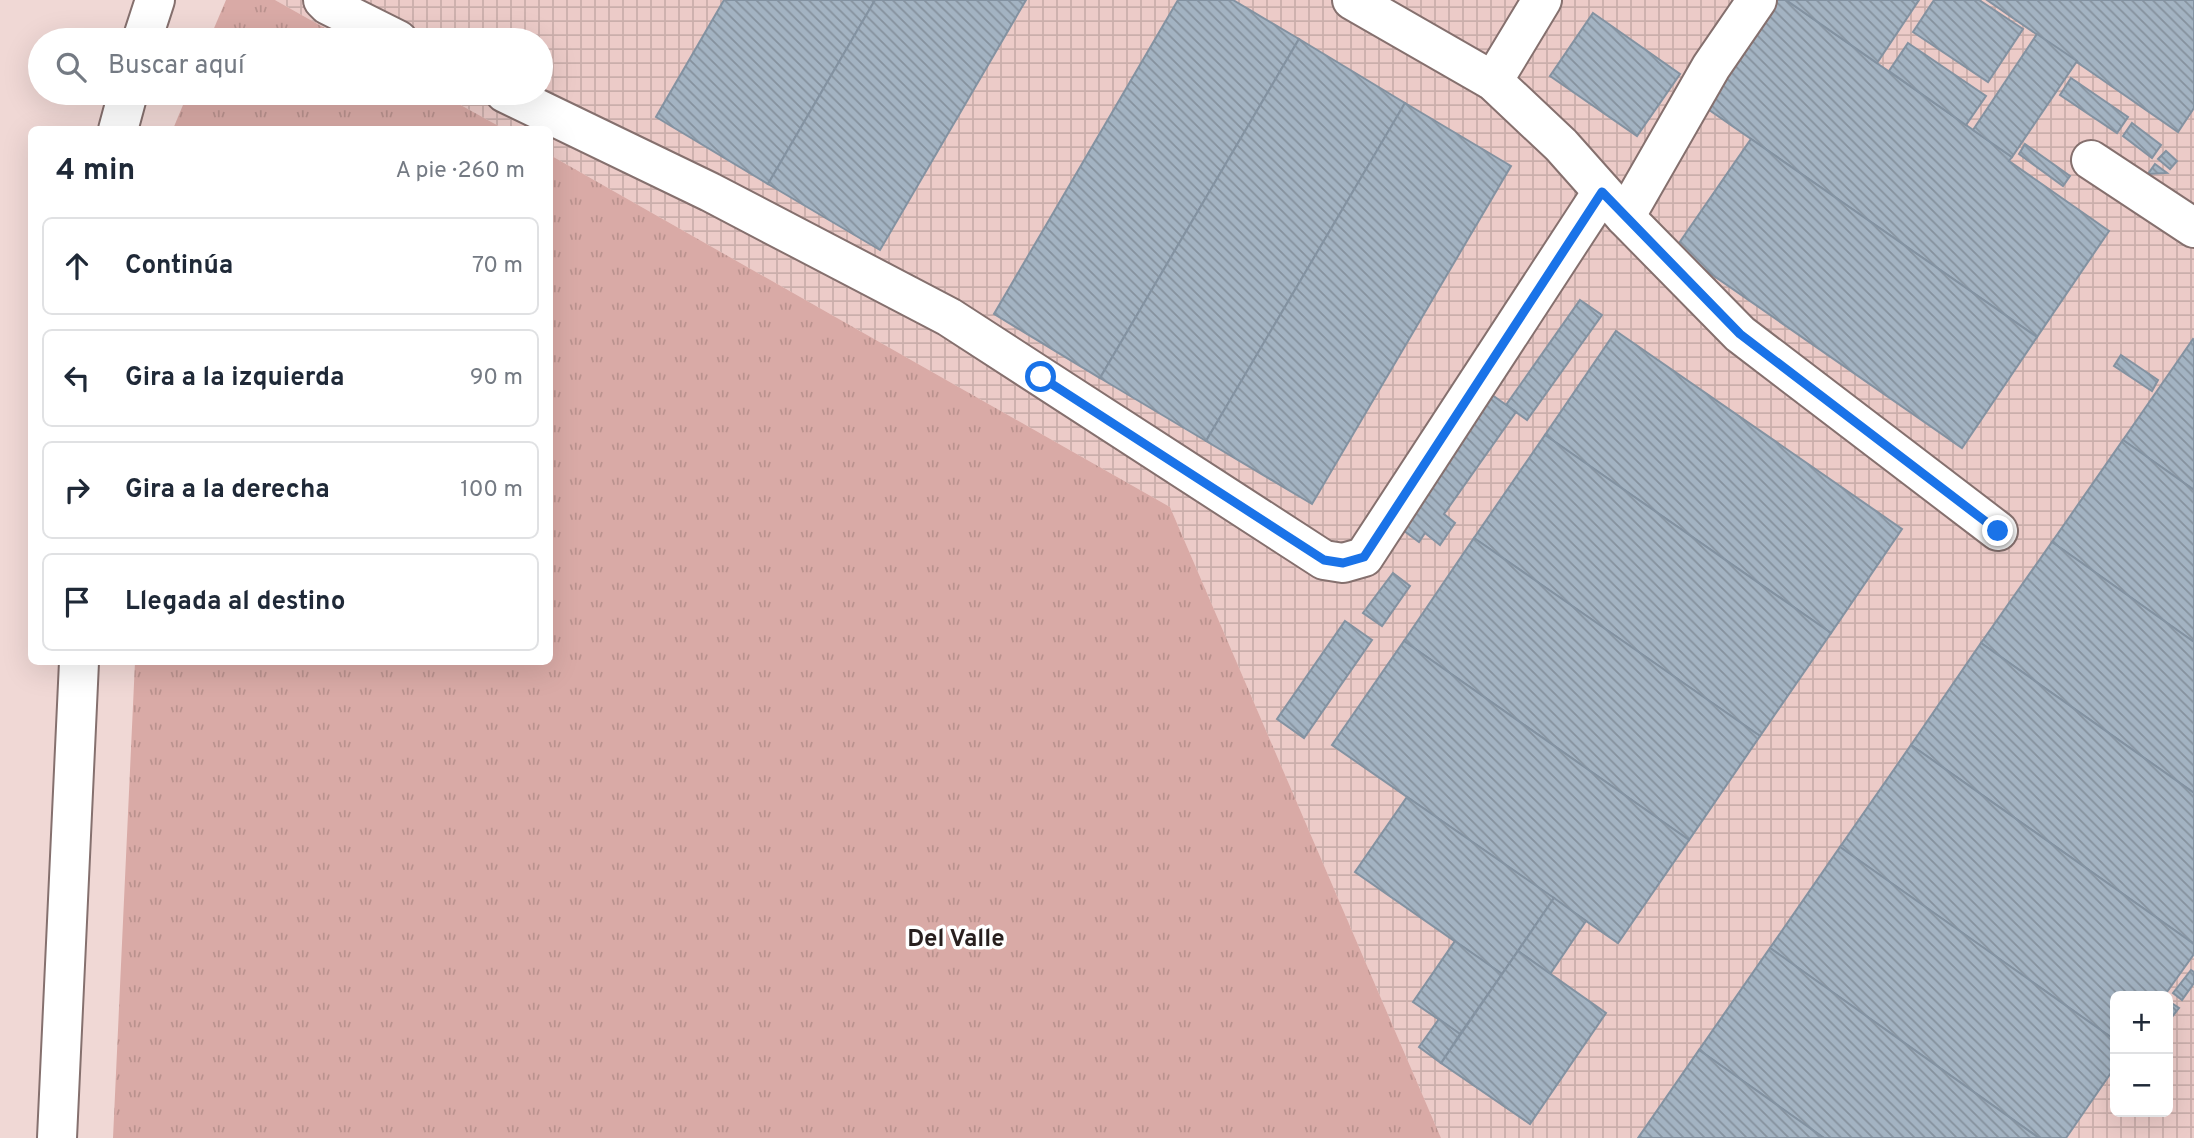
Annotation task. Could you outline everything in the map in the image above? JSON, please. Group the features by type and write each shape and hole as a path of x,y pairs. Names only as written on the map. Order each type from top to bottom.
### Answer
{"street":[{"path":"146,28 155,0"},
{"path":"323,0 374,28"},
{"path":"1352,0 1493,81 1561,145 1614,205 1740,334 1998,531"},
{"path":"1493,81 1542,0"},
{"path":"530,105 710,192 949,317 1324,560 1343,563 1364,557 1757,0"},
{"path":"119,126 125,105"},
{"path":"2091,160 2194,228"},
{"path":"57,1138 79,665"}],"shaded area":[{"path":"275,0 2194,0 2194,1138 1441,1138 1170,507 553,157 553,126 499,126 461,105 553,105 553,28 325,28"}],"green space":[{"path":"226,0 275,0 325,28 214,28"},
{"path":"183,105 461,105 499,126 174,126"},
{"path":"553,157 1170,507 1441,1138 113,1138 135,665 553,665"}],"building":[{"path":"724,0 875,0 768,184 656,117"},
{"path":"875,0 1026,0 880,250 768,184"},
{"path":"1178,0 1233,0 1299,39 1100,378 994,314"},
{"path":"1773,0 1786,0 2012,157 2009,161 2109,231 2037,337 1702,105"},
{"path":"1786,0 1919,0 1877,63"},
{"path":"1934,0 1979,0 2023,29 1988,82 1913,32"},
{"path":"1987,0 2194,0 2194,108 2178,132"},
{"path":"1593,13 1680,74 1637,136 1550,76"},
{"path":"2037,34 2077,61 2012,157 1973,130"},
{"path":"1299,39 1405,103 1206,441 1100,378"},
{"path":"1908,43 1986,96 1966,125 1889,71"},
{"path":"2071,78 2128,117 2117,133 2060,95"},
{"path":"1405,103 1511,166 1312,504 1206,441"},
{"path":"2132,123 2161,145 2152,158 2123,136"},
{"path":"1751,139 2037,337 1962,448 1675,249"},
{"path":"2025,144 2070,176 2063,186 2019,154"},
{"path":"2166,151 2177,161 2170,169 2158,159"},
{"path":"2155,164 2167,173 2148,174"},
{"path":"1580,300 1602,315 1527,420 1506,405"},
{"path":"1616,331 1902,529 1831,633 1545,435"},
{"path":"2194,340 2194,490 2123,440"},
{"path":"2121,355 2158,380 2152,391 2114,366"},
{"path":"1488,392 1516,412 1444,514 1455,523 1440,545 1425,533 1419,542 1395,524"},
{"path":"1545,435 1831,633 1760,736 1474,538"},
{"path":"2123,440 2194,490 2194,642 2052,542"},
{"path":"1474,538 1760,736 1689,840 1404,641"},
{"path":"2052,542 2194,642 2194,793 1981,643"},
{"path":"1393,573 1410,586 1382,626 1363,613"},
{"path":"1345,621 1372,640 1304,738 1277,719"},
{"path":"1404,641 1689,840 1618,943 1332,745"},
{"path":"1981,643 2194,793 2194,944 1911,745"},
{"path":"1911,745 2194,944 2194,954 2168,991 2110,991 2110,1036 1840,847"},
{"path":"1407,797 1554,898 1502,974 1355,872"},
{"path":"1840,847 2110,1036 2110,1074 2066,1138 2039,1138 1770,948"},
{"path":"1554,898 1586,921 1550,974 1518,951"},
{"path":"1455,941 1502,974 1460,1034 1413,1002"},
{"path":"1770,948 2039,1138 1824,1138 1699,1050"},
{"path":"1518,951 1606,1013 1530,1124 1441,1063"},
{"path":"2191,970 2194,972 2194,983 2182,1000 2173,993"},
{"path":"2173,1004 2179,1008 2173,1016"},
{"path":"1439,1019 1460,1034 1441,1063 1419,1047"},
{"path":"1699,1050 1824,1138 1638,1138"}],"district":[{"name":"Del Valle","path":"956,940"}],"route":[{"path":"1041,377 1324,560 1343,563 1364,557 1602,192 1740,334 1998,531"}]}
